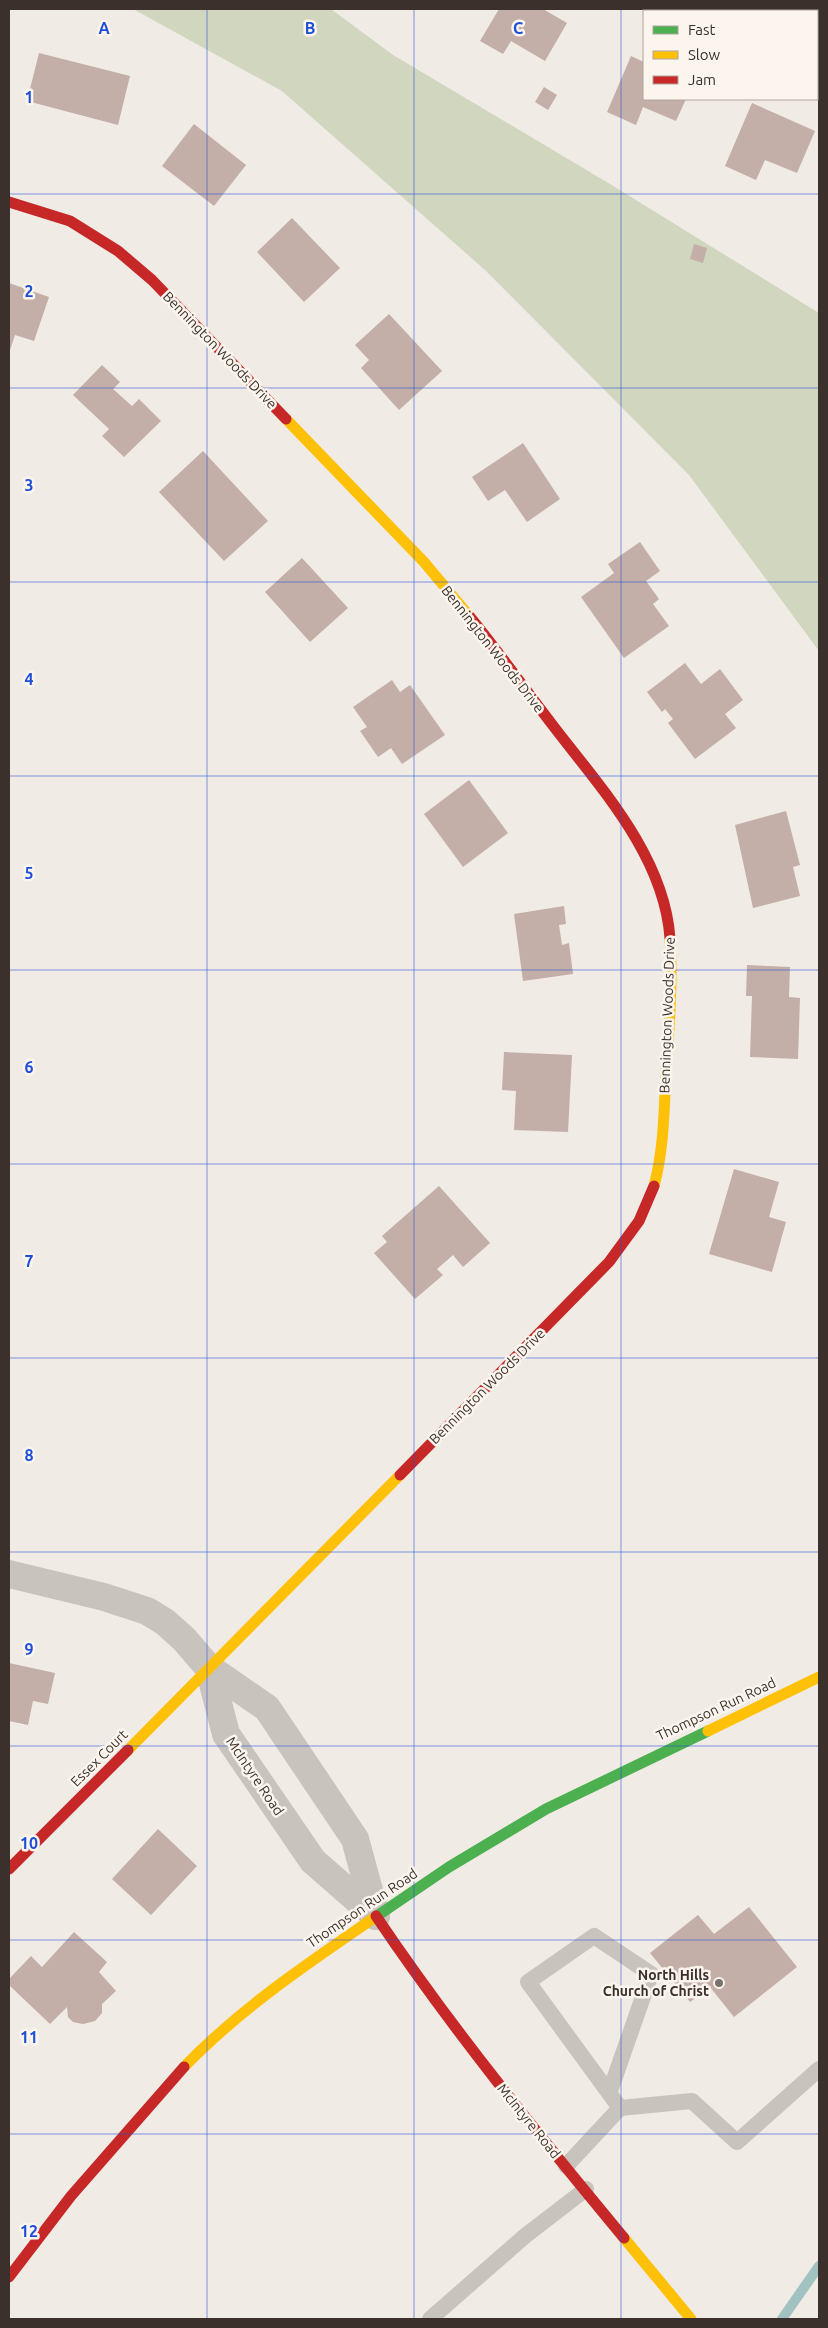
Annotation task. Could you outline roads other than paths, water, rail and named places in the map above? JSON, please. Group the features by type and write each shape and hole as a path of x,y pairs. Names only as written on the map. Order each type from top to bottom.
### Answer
{"street":[{"name":"Bennington Woods Drive","path":"9,202 44,210 75,222 118,249 152,280 424,562 472,622 637,840 652,871 669,926 671,954 670,1007 659,1167 647,1207 639,1221 624,1243 587,1286 454,1418 209,1668"},
{"path":"9,1574 96,1594 146,1611 165,1622 184,1639 209,1668"},
{"name":"Essex Court","path":"9,1869 209,1668"},
{"name":"McIntyre Road","path":"209,1668 267,1708 355,1839 376,1916"},
{"name":"McIntyre Road","path":"209,1668 226,1734 313,1861 376,1916 406,1961 490,2073 691,2319"},
{"name":"Thompson Run Road","path":"9,2277 112,2147 213,2037 282,1981 449,1867 546,1809 819,1677"}],"lane":[{"path":"610,2091 650,1974 594,1936 528,1982 610,2091 620,2108"},
{"path":"566,2166 620,2108 692,2101 736,2142 819,2068"},
{"path":"430,2319 525,2236 586,2189"}],"waterway":[{"path":"782,2319 819,2266"}],"place":[{"name":"North Hills Church of Christ","path":"719,1983"}]}
